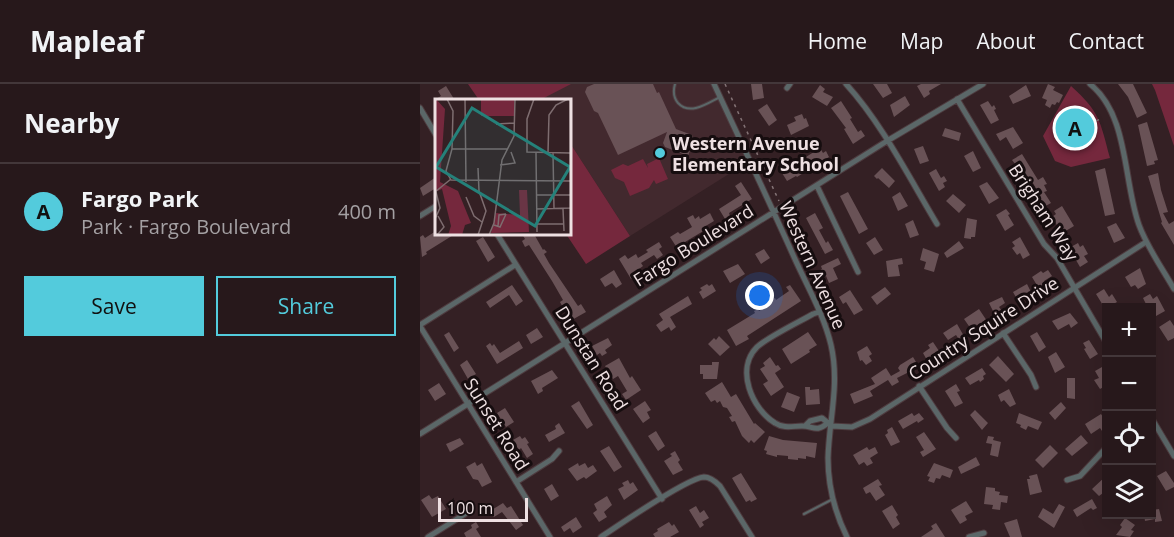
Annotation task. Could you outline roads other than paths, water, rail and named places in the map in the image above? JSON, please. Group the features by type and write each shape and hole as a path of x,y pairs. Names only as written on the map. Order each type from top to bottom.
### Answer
{"street":[{"name":"Western Avenue","path":"714,84 819,312 831,346 835,369 835,397 830,424 829,480 840,523 847,537"},
{"path":"846,84 856,95 886,141 936,224"},
{"name":"Fargo Boulevard","path":"420,434 886,141 983,84"},
{"path":"1090,84 1106,100 1117,125 1131,199 1139,225 1146,242 1174,289"},
{"name":"Brigham Way","path":"957,99 1044,244 1057,258 1102,334"},
{"path":"420,108 435,133"},
{"path":"817,186 858,272"},
{"path":"420,216 435,207"},
{"name":"Dunstan Road","path":"498,236 662,499"},
{"name":"Country Squire Drive","path":"830,424 852,427 870,419 1146,242"},
{"path":"420,325 515,265"},
{"path":"805,426 810,421 822,418 830,424 811,429 805,426 789,428 775,423 762,411 750,391 746,373 749,359 757,347 819,312"},
{"name":"Sunset Road","path":"420,325 550,537"},
{"path":"1003,333 1031,375 1036,387"},
{"path":"920,386 956,438"},
{"path":"1156,426 1174,456"},
{"path":"516,482 552,459 559,451"},
{"path":"1067,480 1080,476 1102,452"},
{"path":"601,537 688,482 705,477 714,480 720,486 752,537"},
{"path":"428,537 465,514"},
{"path":"969,537 984,533"}],"lane":[{"path":"675,84 675,99 687,108 696,108 720,97"},
{"path":"804,514 833,499"}],"place":[{"name":"Fargo Park","path":"1075,128"},
{"name":"Western Avenue Elementary School","path":"660,153"}]}
